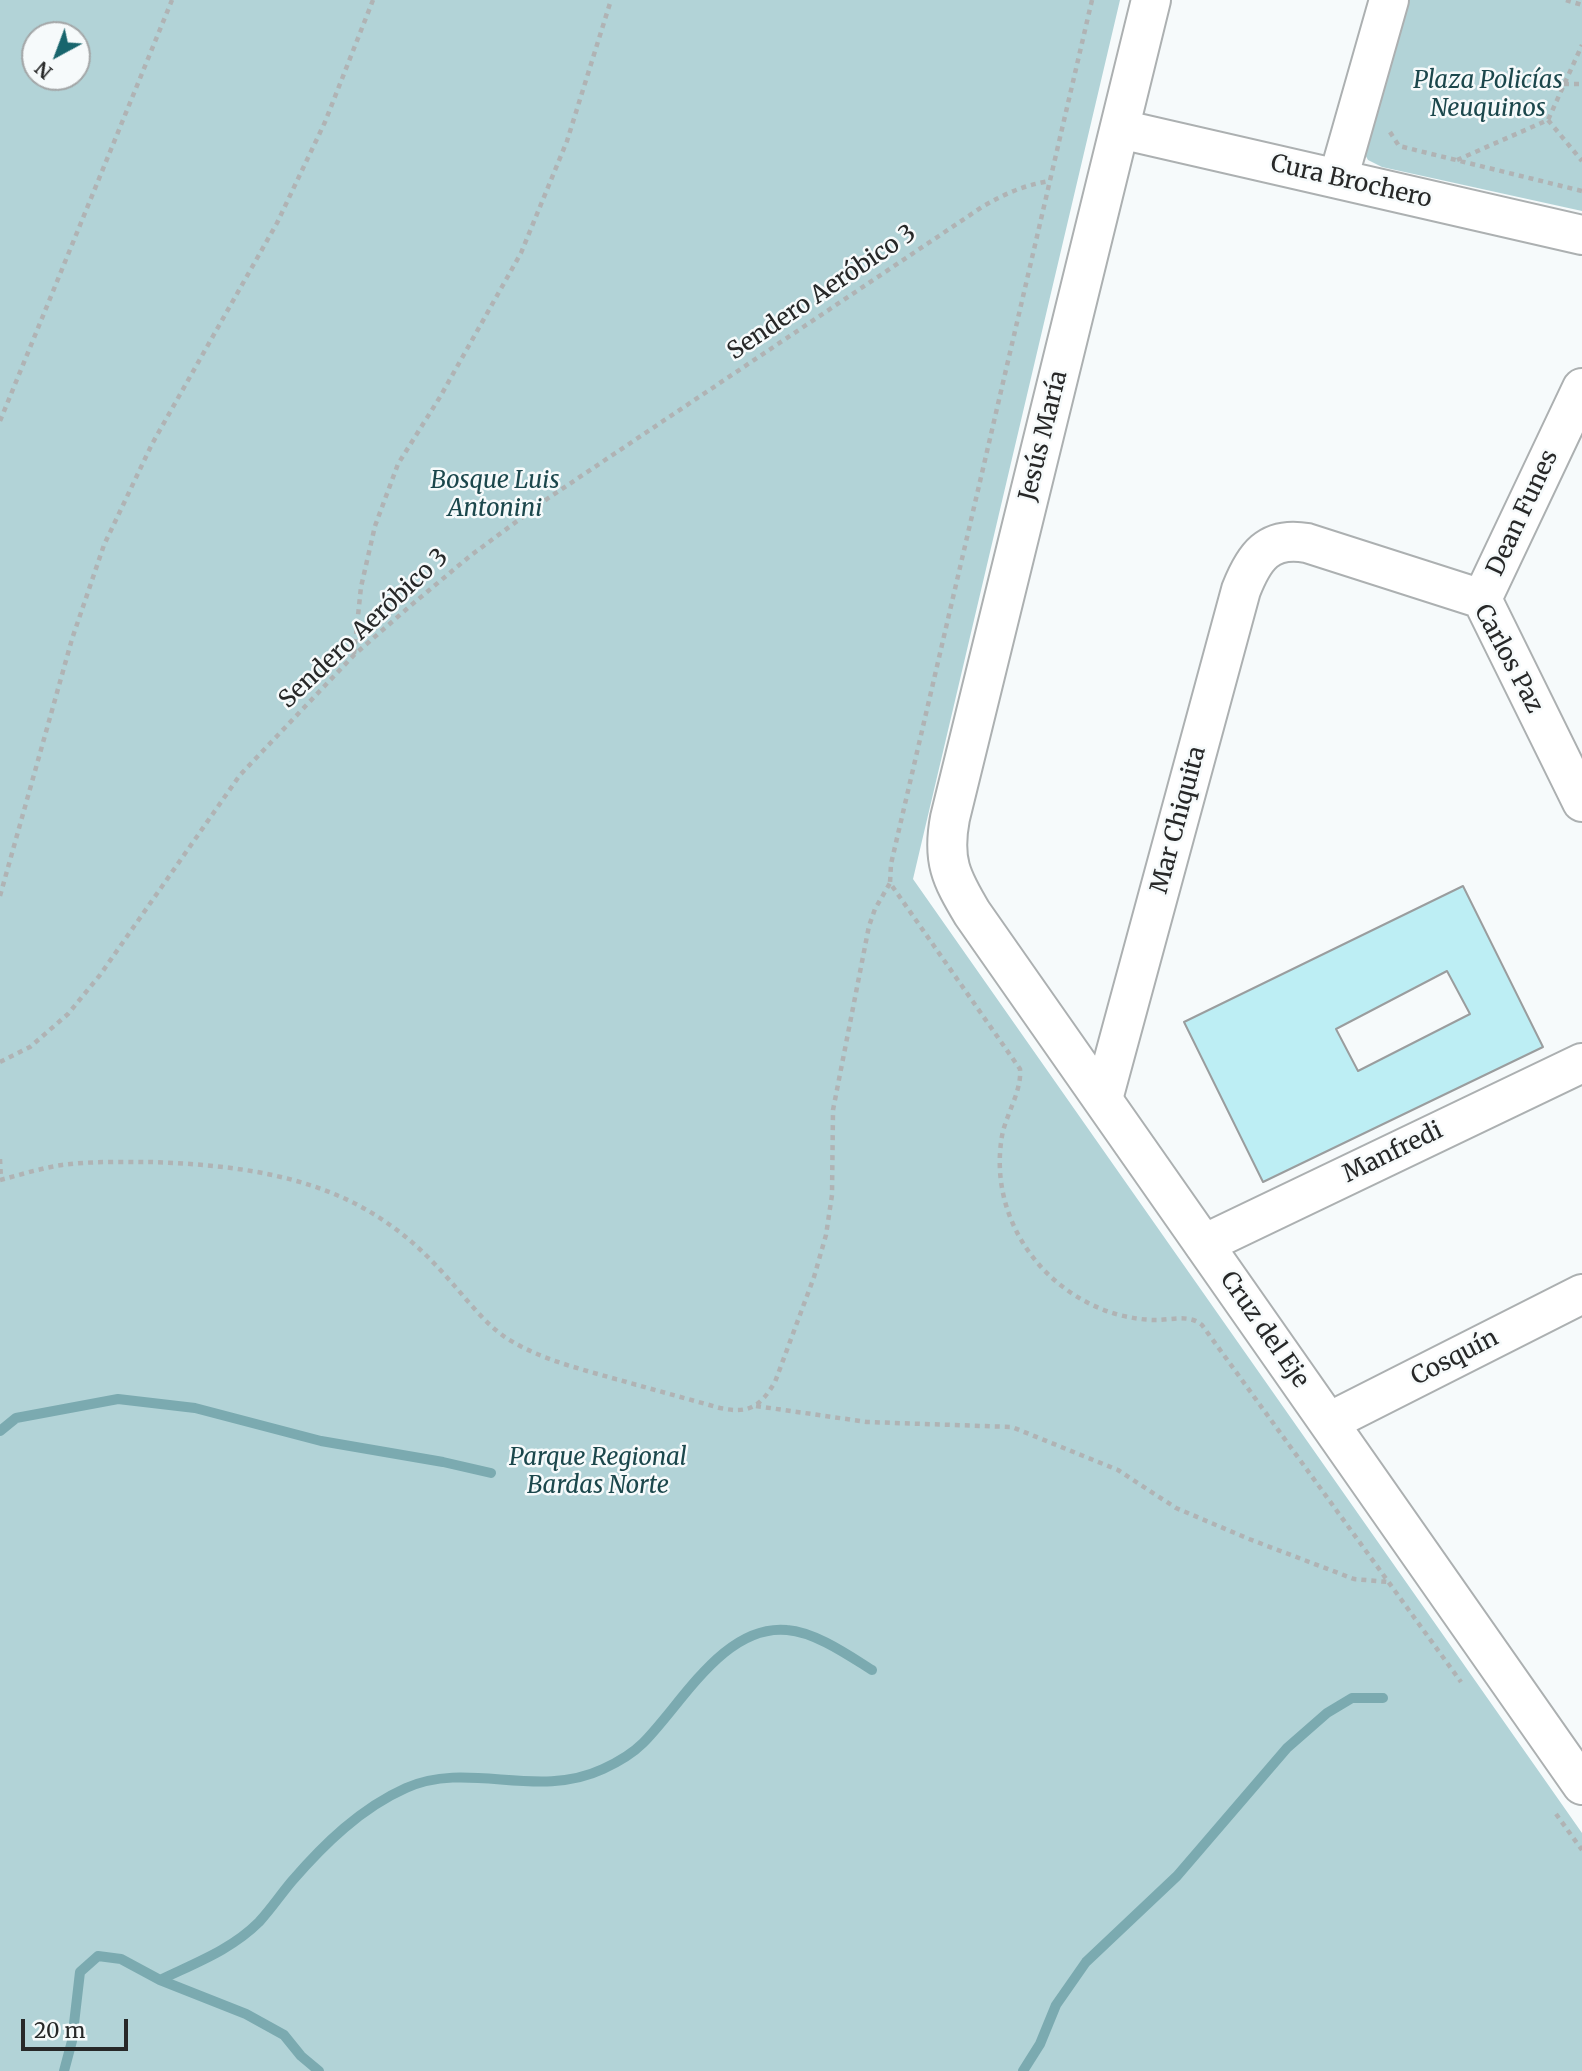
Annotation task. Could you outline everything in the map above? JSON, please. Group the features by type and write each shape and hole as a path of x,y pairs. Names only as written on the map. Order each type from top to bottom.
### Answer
{"street":[{"name":"Jesús María","path":"950,873 946,847 950,818 1151,0"},
{"path":"1338,179 1390,0"},
{"name":"Cura Brochero","path":"1120,129 1582,235"},
{"name":"Dean Funes","path":"1482,599 1582,388"},
{"name":"Carlos Paz","path":"1268,547 1280,541 1307,543 1482,599 1582,802"},
{"name":"Mar Chiquita","path":"1103,1099 1241,590 1248,572 1268,547"},
{"name":"Cruz del Eje","path":"950,873 972,913 1582,1785"},
{"name":"Manfredi","path":"1204,1244 1582,1063"},
{"name":"Cosquín","path":"1329,1422 1582,1294"}],"path":[{"path":"0,421 172,0"},
{"path":"0,896 72,639 104,545 152,444 277,223 325,122 373,0"},
{"path":"354,655 366,563 375,526 398,464 440,397 521,253 567,141 611,0"},
{"path":"1566,0 1582,5"},
{"path":"1457,160 1548,120 1582,46"},
{"path":"1564,84 1582,84"},
{"path":"1548,120 1582,161"},
{"path":"1390,132 1399,146 1582,191"},
{"name":"Sendero Aeróbico 3","path":"0,1062 30,1047 68,1014 100,975 240,775 354,655 470,556 547,499 982,206 1007,192 1050,181"},
{"path":"755,1406 767,1395 775,1381 814,1277 826,1236 832,1195 833,1110 869,926 874,909 890,883"},
{"path":"0,1159 1,1180 62,1165 125,1162 186,1163 245,1169 298,1181 324,1189 389,1224 421,1250 484,1319 507,1338 538,1354 571,1366 738,1411 755,1406 867,1422 1012,1427 1118,1470 1176,1508 1249,1539 1354,1579 1388,1581"}],"green space":[{"name":"Parque Regional Bardas Norte","path":"0,0 1120,0 913,879 1582,1833 1582,2071 0,2071"},
{"name":"Plaza Policías Neuquinos","path":"1404,0 1582,0 1582,211 1382,167 1368,160 1363,151"}],"building":[{"path":"1463,886 1543,1047 1263,1182 1184,1022","holes":["1447,971 1470,1014 1358,1071 1336,1029"]}],"waterway":[{"path":"0,1431 16,1418 118,1399 195,1408 321,1441 491,1473"},
{"path":"160,1980 212,1955 248,1932 330,1841 359,1816 389,1796 430,1780 478,1778 553,1781 578,1778 603,1769 639,1747 706,1670 743,1640 764,1632 798,1632 831,1645 872,1670"},
{"path":"1023,2071 1040,2044 1056,2005 1086,1962 1177,1876 1287,1748 1327,1713 1352,1698 1383,1698"},
{"path":"64,2071 72,2041 80,1972 98,1956 121,1959 160,1980 246,2014 284,2035 301,2056 319,2071"}],"park label":[{"name":"Bosque Luis Antonini","path":"495,495"}]}
